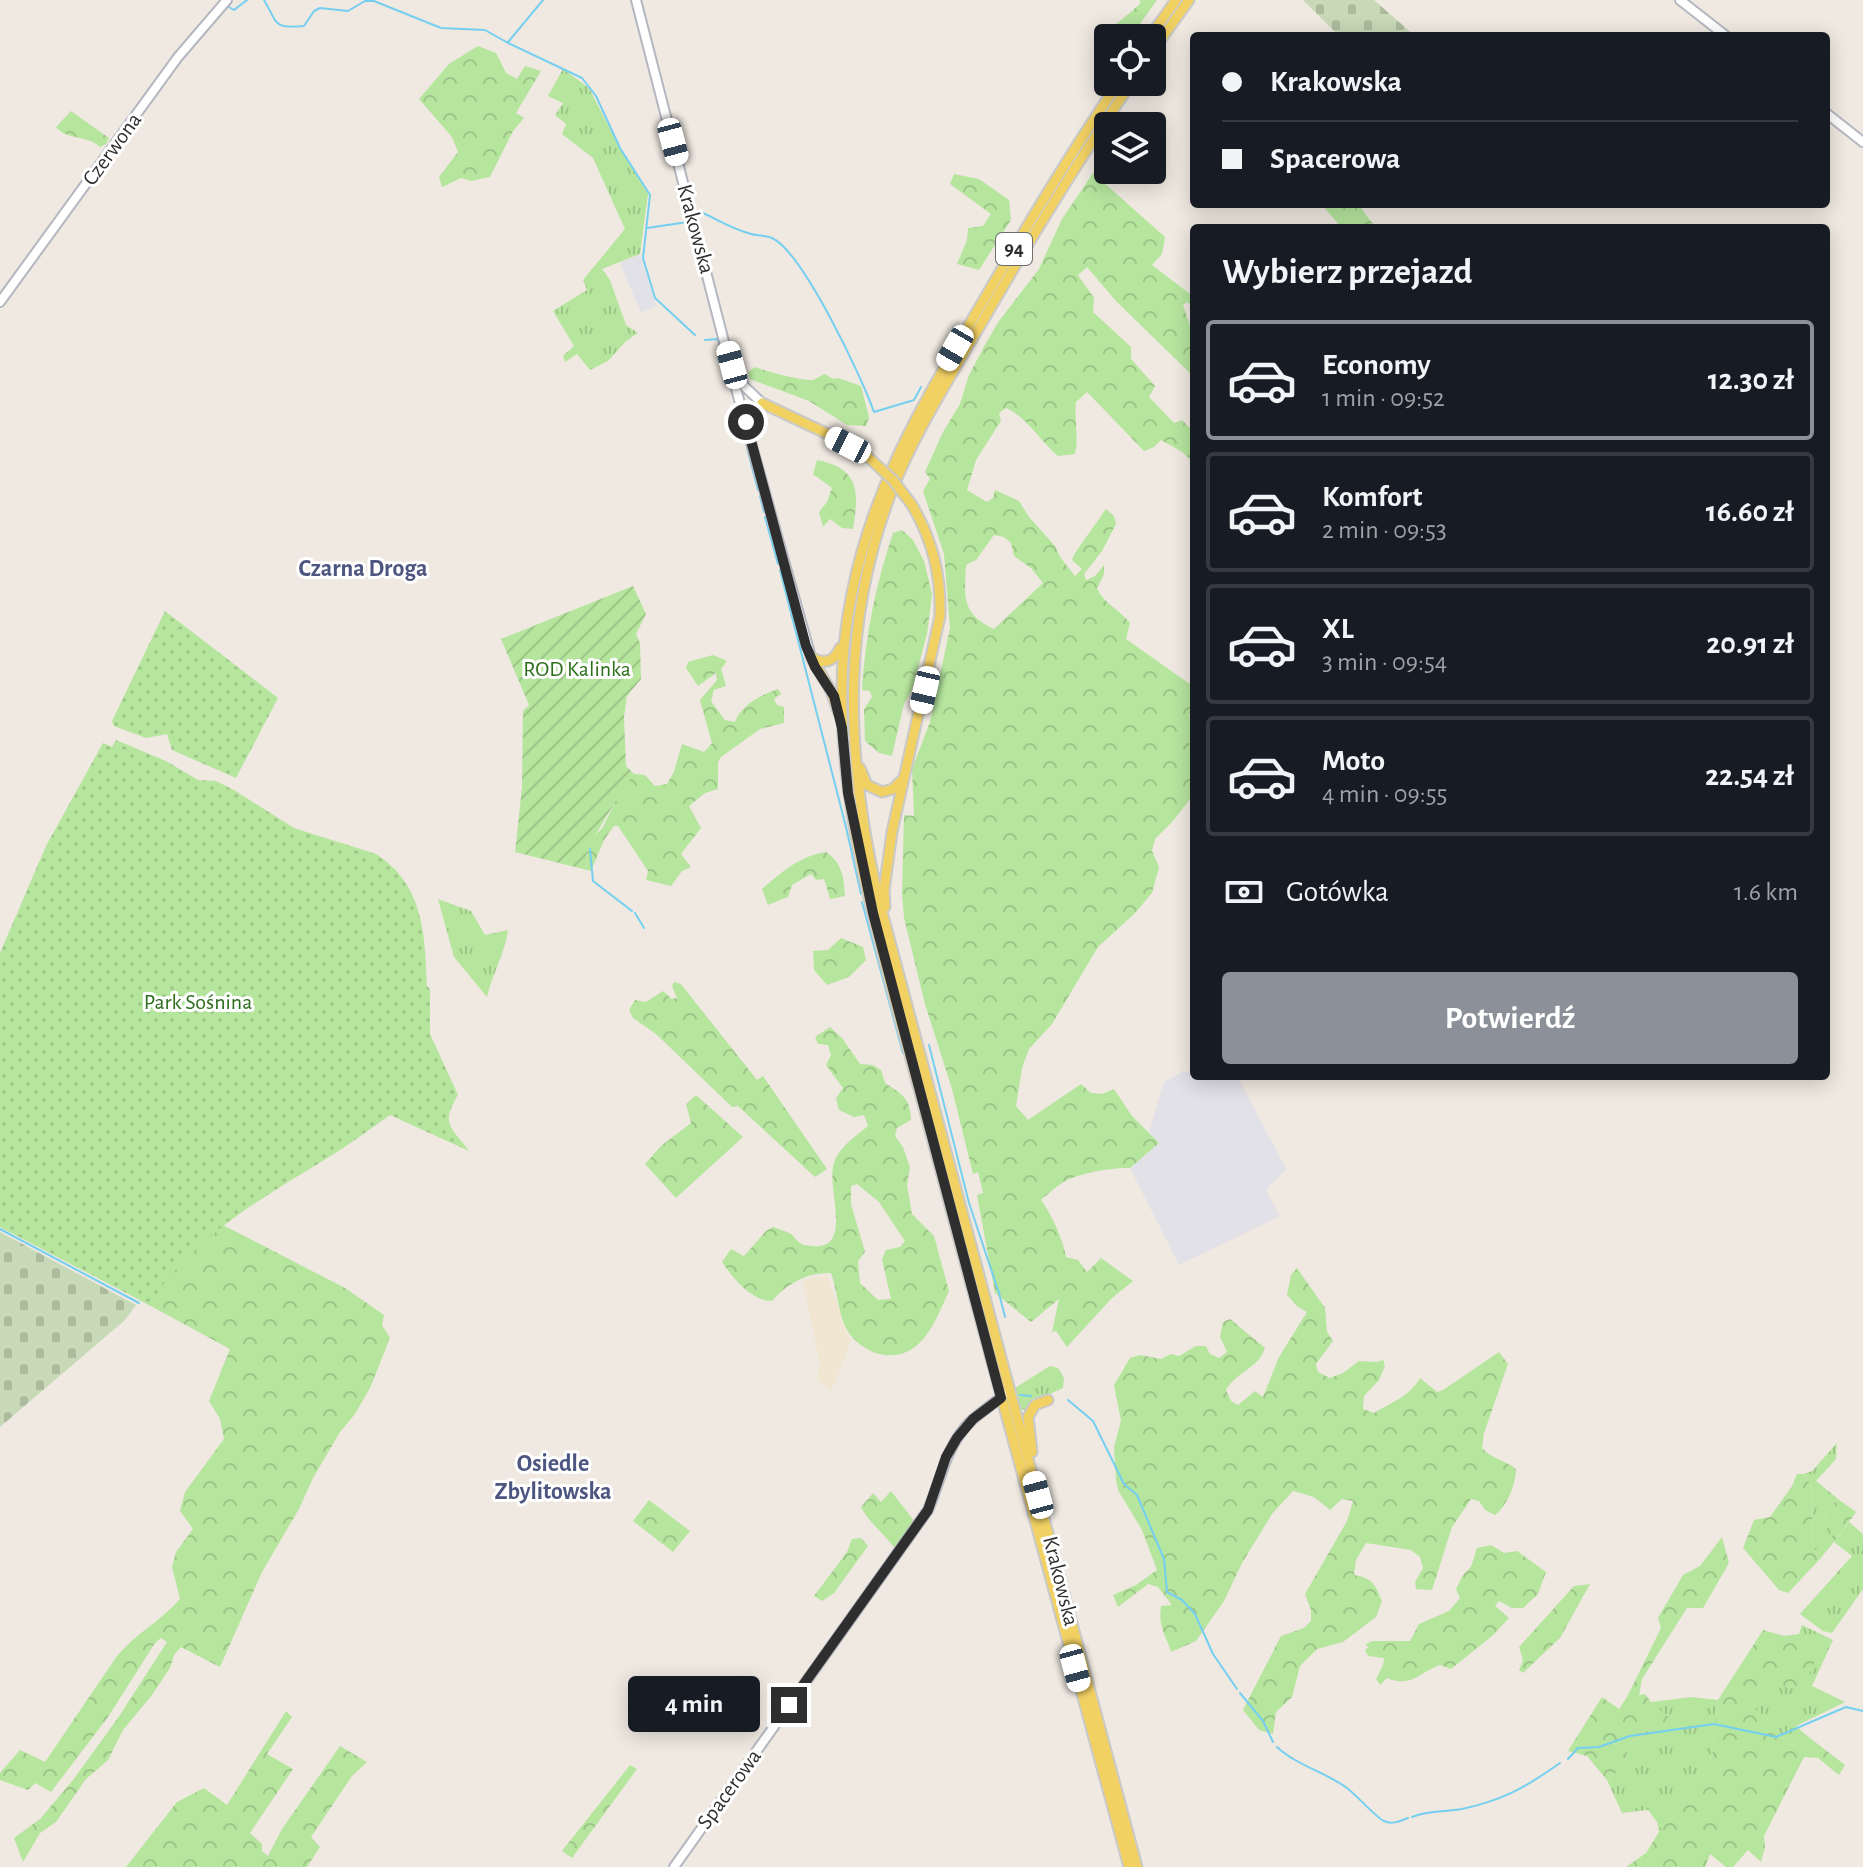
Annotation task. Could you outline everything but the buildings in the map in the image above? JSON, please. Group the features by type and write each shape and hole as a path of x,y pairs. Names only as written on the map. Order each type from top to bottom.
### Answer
{"main road":[{"name":"Czerwona","path":"0,302 178,57 227,0"},
{"name":"Krakowska","path":"636,0 802,633 811,657"},
{"path":"1159,24 1176,0"},
{"path":"1166,32 1189,0"},
{"path":"1680,0 1721,32"},
{"name":"94","path":"842,728 846,629 858,563 871,518 902,443 1029,223 1110,96"},
{"name":"94","path":"888,938 864,832 852,714 854,652 861,596 878,529 899,475 926,420 1037,228 1123,96"},
{"path":"1830,116 1863,142"},
{"name":"Krakowska","path":"732,365 745,387 762,403"},
{"path":"736,384 748,398 832,436 868,457 893,480 912,505 933,548 939,574 938,632 905,777 884,890 888,938"},
{"path":"748,426 750,408 762,403"},
{"path":"811,657 823,662 833,659 846,629"},
{"path":"811,657 834,696 842,728"},
{"path":"852,714 861,773 867,785 888,791 905,777"},
{"name":"Krakowska","path":"842,728 848,793 873,913 1129,1867"},
{"name":"Krakowska","path":"888,938 1137,1867"},
{"path":"1001,1398 1010,1387"},
{"name":"Spacerowa","path":"674,1867 928,1510 946,1457 957,1438 973,1419 1001,1398"},
{"path":"1038,1495 1028,1417 1035,1405 1048,1400"}],"shaded area":[{"path":"640,254 656,305 641,313 620,263"},
{"path":"1183,1071 1190,1072 1190,1080 1240,1080 1286,1169 1266,1190 1280,1216 1179,1265 1130,1168 1159,1143 1149,1132 1164,1082"},
{"path":"827,1275 851,1342 831,1392 817,1380 820,1364 803,1281"}],"green space":[{"path":"1140,0 1157,0 1140,24 1116,24 1140,4"},
{"path":"1303,0 1374,0 1410,32 1335,32"},
{"path":"478,46 496,53 506,73 517,79 525,66 541,71 516,113 524,118 513,131 490,177 471,181 461,178 442,187 439,177 458,152 452,137 419,99 449,64"},
{"path":"563,69 589,88 648,194 640,254 602,269 610,280 626,325 638,333 608,361 590,370 577,354 565,362 563,356 574,346 553,311 587,290 583,280 625,229 593,158 562,134 566,124 555,115 563,103 548,96"},
{"path":"71,111 109,138 106,144 100,147 60,131 56,127"},
{"path":"1093,173 1094,184 1105,184 1165,237 1162,254 1152,265 1190,294 1190,305 1187,302 1183,305 1190,325 1190,373 1116,301 1087,267 1078,275 1094,298 1093,312 1131,347 1131,359 1155,386 1149,397 1174,423 1182,420 1190,428 1190,459 1161,440 1144,451 1087,392 1076,402 1075,454 1058,456 1021,417 1006,408 999,413 1001,421 976,460 967,490 987,502 993,498 995,490 1019,501 1075,576 1082,569 1072,560 1075,553 1106,509 1114,516 1116,524 1102,551 1084,574 1086,580 1095,576 1104,565 1104,574 1097,589 1130,623 1126,639 1190,684 1190,799 1155,839 1152,851 1159,867 1152,893 1098,947 1052,1024 1029,1049 1022,1068 1016,1106 1028,1120 1081,1084 1091,1093 1102,1094 1114,1089 1132,1116 1159,1143 1130,1168 1073,1177 1041,1200 1056,1228 1066,1257 1078,1260 1087,1272 1101,1258 1133,1281 1111,1299 1067,1347 1056,1331 1052,1332 1059,1299 1031,1322 995,1293 977,1195 983,1193 978,1172 973,1174 952,1089 925,1004 904,918 902,893 904,815 914,816 912,769 930,722 950,628 944,554 923,491 930,479 925,472 960,404 969,375 999,321 1039,269 1062,219","holes":["994,535 1004,537 1011,543 1014,556 1031,568 1043,583 994,629 976,617 967,604 966,565 976,560"]},
{"path":"954,174 979,179 1009,200 1011,220 979,270 957,264 967,240 968,228 983,226 991,214 950,184"},
{"path":"1324,208 1361,208 1373,224 1338,224"},
{"path":"755,367 808,380 825,374 861,386 869,417 866,426 847,425 809,401 750,379 748,372"},
{"path":"817,460 842,469 849,476 856,493 853,529 842,528 830,519 823,527 819,512 832,488 813,474"},
{"path":"902,530 913,540 924,561 932,594 927,634 912,690 904,704 892,756 879,753 865,741 864,709 872,697 870,691 862,690 869,630 881,571 893,533"},
{"name":"ROD Kalinka","path":"633,586 646,614 636,634 640,643 641,679 627,696 624,717 626,766 634,774 593,840 586,857 587,870 515,852 522,788 523,711 529,705 501,639"},
{"path":"165,611 278,698 236,778 172,750 167,734 146,738 114,726 112,721"},
{"path":"713,655 727,661 721,669 726,686 714,690 711,701 725,720 735,722 747,706 778,689 781,694 774,699 777,705 784,707 784,723 760,729 721,757 718,762 718,789 705,793 689,806 701,828 681,854 691,867 682,871 671,886 646,880 648,871 618,826 614,826 604,840 591,871 587,870 586,856 593,838 603,827 623,785 634,774 645,775 655,786 667,784 682,744 704,752 712,743 700,700 717,680 716,673 698,686 686,668 688,662"},
{"name":"Park Sośnina","path":"116,740 166,761 198,780 216,781 294,828 376,854 392,866 413,896 419,912 427,986 430,989 430,1034 458,1095 450,1113 450,1125 469,1151 390,1115 207,1239 186,1259 149,1305 0,1227 0,953 46,846 103,743 112,747"},
{"path":"826,852 841,871 845,896 830,899 824,879 816,880 811,874 792,885 788,897 768,905 762,889 799,861"},
{"path":"438,899 471,911 485,935 508,930 487,997 454,957"},
{"path":"841,938 863,947 866,960 849,977 827,985 814,970 813,951 828,950"},
{"path":"674,982 681,984 757,1080 763,1076 827,1169 815,1177 738,1106 732,1107 656,1034 633,1018 629,1010 635,1000 646,1002 663,991 672,999 677,998 672,986"},
{"path":"830,1027 860,1064 873,1065 881,1070 885,1083 901,1094 909,1107 911,1120 897,1128 895,1136 903,1147 910,1167 907,1185 912,1214 934,1236 949,1291 932,1327 916,1346 906,1352 893,1355 875,1353 851,1336 845,1326 831,1273 798,1280 772,1301 750,1293 722,1262 731,1249 744,1256 773,1227 791,1234 805,1245 821,1246 831,1241 836,1218 834,1163 844,1147 868,1126 864,1115 854,1117 839,1110 836,1098 843,1088 826,1065 831,1055 828,1045 818,1044 815,1037","holes":["857,1184 879,1202 905,1241 900,1247 886,1250 882,1259 891,1299 878,1300 860,1283 858,1261 865,1252 851,1204 851,1186"]},
{"path":"696,1095 743,1137 676,1198 645,1164 661,1146 691,1123 686,1104"},
{"path":"223,1225 345,1288 384,1315 382,1325 390,1338 370,1388 313,1478 299,1509 262,1572 220,1667 181,1647 152,1695 123,1730 108,1760 86,1779 56,1822 40,1833 23,1862 14,1838 40,1819 73,1780 167,1642 161,1638 155,1643 108,1717 51,1792 35,1783 28,1790 0,1780 0,1773 20,1750 45,1762 117,1656 180,1599 172,1567 176,1552 193,1529 180,1511 185,1492 224,1439 220,1419 209,1401 230,1349 147,1304 183,1260"},
{"path":"0,1232 136,1305 125,1320 0,1427"},
{"path":"1297,1268 1325,1308 1327,1332 1333,1341 1316,1364 1318,1372 1330,1378 1359,1361 1383,1360 1385,1366 1379,1380 1364,1396 1363,1409 1374,1413 1405,1395 1420,1378 1437,1392 1443,1390 1499,1352 1508,1364 1484,1433 1482,1448 1516,1469 1510,1494 1495,1515 1485,1510 1479,1501 1471,1499 1452,1527 1432,1590 1416,1589 1415,1582 1423,1568 1420,1557 1411,1550 1366,1543 1356,1560 1354,1575 1369,1580 1377,1590 1382,1601 1376,1617 1343,1642 1317,1649 1300,1666 1292,1697 1276,1712 1273,1734 1259,1730 1243,1710 1281,1636 1304,1628 1311,1621 1305,1594 1347,1521 1353,1501 1342,1499 1330,1510 1314,1497 1293,1491 1272,1514 1242,1563 1224,1601 1196,1641 1171,1652 1160,1613 1161,1606 1172,1605 1158,1587 1148,1584 1118,1607 1113,1595 1136,1585 1157,1570 1142,1530 1118,1490 1114,1447 1121,1421 1114,1385 1130,1358 1140,1355 1161,1359 1171,1354 1179,1356 1196,1346 1206,1346 1210,1354 1219,1358 1227,1352 1220,1337 1223,1322 1230,1319 1265,1348 1258,1360 1226,1390 1231,1401 1238,1405 1255,1391 1263,1397 1279,1357 1307,1312 1287,1295 1291,1275"},
{"path":"1050,1366 1058,1368 1064,1378 1063,1388 1035,1401 1027,1410 1020,1409 1013,1389"},
{"path":"1837,1443 1836,1459 1816,1481 1838,1499 1824,1514 1835,1541 1849,1522 1863,1534 1863,1589 1832,1633 1823,1631 1800,1614 1852,1556 1834,1542 1819,1560 1813,1542 1813,1498 1804,1474 1812,1471"},
{"path":"1797,1474 1804,1474 1809,1482 1813,1498 1813,1544 1819,1560 1788,1593 1779,1590 1743,1548 1754,1520 1770,1517"},
{"path":"891,1491 915,1522 896,1550 861,1507 873,1493 881,1502"},
{"path":"1838,1499 1856,1512 1834,1542 1824,1514"},
{"path":"649,1500 690,1531 673,1552 633,1521"},
{"path":"1722,1537 1729,1563 1703,1608 1687,1608 1642,1679 1639,1695 1645,1694 1674,1722 1650,1729 1630,1743 1623,1767 1607,1780 1587,1756 1568,1751 1602,1697 1619,1709 1661,1628 1658,1618 1683,1575 1700,1566"},
{"path":"861,1538 868,1546 834,1593 822,1601 814,1596 847,1552 852,1539"},
{"path":"1491,1545 1504,1553 1517,1551 1546,1572 1538,1594 1523,1608 1512,1608 1499,1601 1495,1606 1509,1618 1451,1669 1440,1665 1409,1680 1387,1678 1380,1685 1376,1679 1384,1658 1368,1656 1365,1650 1369,1647 1365,1645 1372,1641 1410,1641 1419,1624 1449,1611 1460,1598 1456,1589 1471,1567 1477,1548"},
{"path":"1590,1584 1560,1638 1523,1673 1519,1670 1523,1660 1519,1647 1574,1586"},
{"path":"1802,1625 1833,1640 1812,1686 1845,1702 1796,1726 1806,1735 1804,1749 1787,1744 1772,1722 1743,1700 1765,1679 1789,1688 1819,1650 1799,1634"},
{"path":"1763,1630 1784,1636 1799,1634 1820,1650 1803,1689 1789,1688 1765,1679 1744,1700 1772,1722 1787,1744 1804,1749 1806,1735 1845,1765 1839,1775 1818,1758 1804,1757 1764,1836 1761,1862 1748,1850 1733,1867 1726,1867 1710,1854 1705,1867 1626,1867 1646,1853 1659,1832 1683,1806 1699,1772 1712,1757 1718,1700"},
{"path":"1691,1697 1718,1700 1712,1757 1699,1772 1683,1806 1659,1832 1657,1822 1648,1810 1622,1813 1607,1780 1623,1767 1630,1743 1650,1729 1673,1722 1651,1702"},
{"path":"286,1711 292,1717 267,1754 293,1769 250,1833 262,1844 262,1851 268,1856 282,1829 340,1746 367,1762 352,1776 311,1837 320,1847 307,1867 126,1867 177,1802 204,1788 227,1805"},
{"path":"630,1765 637,1769 572,1858 562,1851"}],"waterway":[{"path":"225,5 234,10 247,0"},
{"path":"264,0 277,23 294,27 304,26 314,11 320,8 348,11 365,1 374,1 441,28 485,30 582,78 596,96 620,148 650,195 643,258 655,298 695,335"},
{"path":"508,42 543,0"},
{"path":"701,215 703,213 751,234 767,236 785,248 815,290 874,412 914,400 921,387"},
{"path":"647,228 688,222"},
{"path":"705,340 717,339 720,344 758,490"},
{"path":"760,496 764,512"},
{"path":"765,517 778,564"},
{"path":"780,570 861,894"},
{"path":"590,849 593,881 632,911"},
{"path":"862,902 903,1053"},
{"path":"635,913 644,928"},
{"path":"929,1045 969,1203 1005,1317"},
{"path":"0,1229 139,1303"},
{"path":"1020,1395 1031,1396"},
{"path":"1068,1400 1093,1421 1124,1484 1137,1495 1164,1559 1167,1592 1182,1600 1195,1614 1213,1654 1237,1689"},
{"path":"1240,1693 1263,1721 1273,1742"},
{"path":"1568,1759 1578,1748 1599,1747 1630,1736 1714,1724 1776,1737 1846,1707 1863,1711"},
{"path":"1277,1747 1347,1788 1381,1820 1393,1823 1408,1818"},
{"path":"1412,1817 1462,1809 1502,1797 1560,1763"}],"district":[{"name":"Czarna Droga","path":"363,569"},
{"name":"Osiedle Zbylitowska","path":"553,1478"}],"route":[{"path":"746,422 806,646 836,703 842,728 848,793 873,913 1001,1398 973,1419 957,1438 946,1457 928,1510 789,1705"}]}
